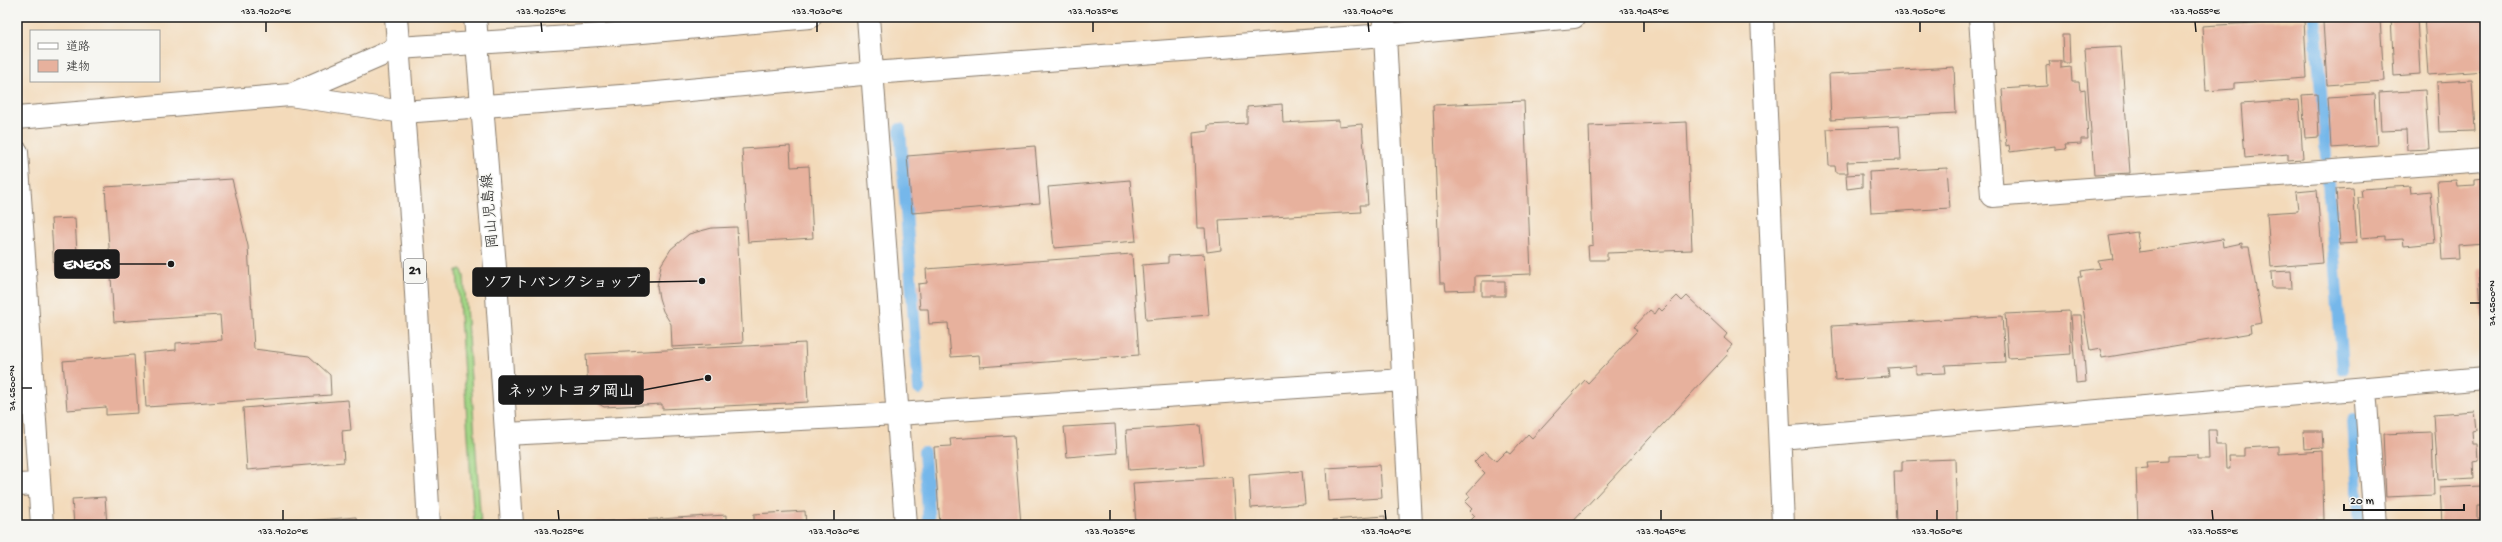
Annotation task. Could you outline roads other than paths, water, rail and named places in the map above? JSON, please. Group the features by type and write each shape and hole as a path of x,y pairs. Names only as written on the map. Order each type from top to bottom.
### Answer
{"street":[{"name":"21","path":"396,17 404,112 429,525"},
{"name":"岡山児島線","path":"475,17 483,107 512,525"},
{"path":"290,96 398,48 631,33 810,17"},
{"path":"868,17 906,525"},
{"path":"17,118 290,96 404,112 483,107 1384,26 1574,17"},
{"path":"1762,17 1783,525"},
{"path":"1980,17 1992,196 2485,160"},
{"path":"1384,26 1411,525"},
{"path":"17,152 42,525"},
{"path":"1780,438 2485,378"},
{"path":"506,434 898,414 1403,380"},
{"path":"2365,389 2375,525"},
{"path":"17,485 39,484"}],"waterway":[{"path":"2315,17 2326,156"},
{"path":"900,129 919,389"},
{"path":"2328,183 2343,369"},
{"path":"2353,420 2360,525"},
{"path":"924,452 929,525"}],"place":[{"name":"ENEOS","path":"171,264"},
{"name":"ソフトバンクショップ","path":"702,281"},
{"name":"ネッツトヨタ岡山","path":"708,378"}]}
